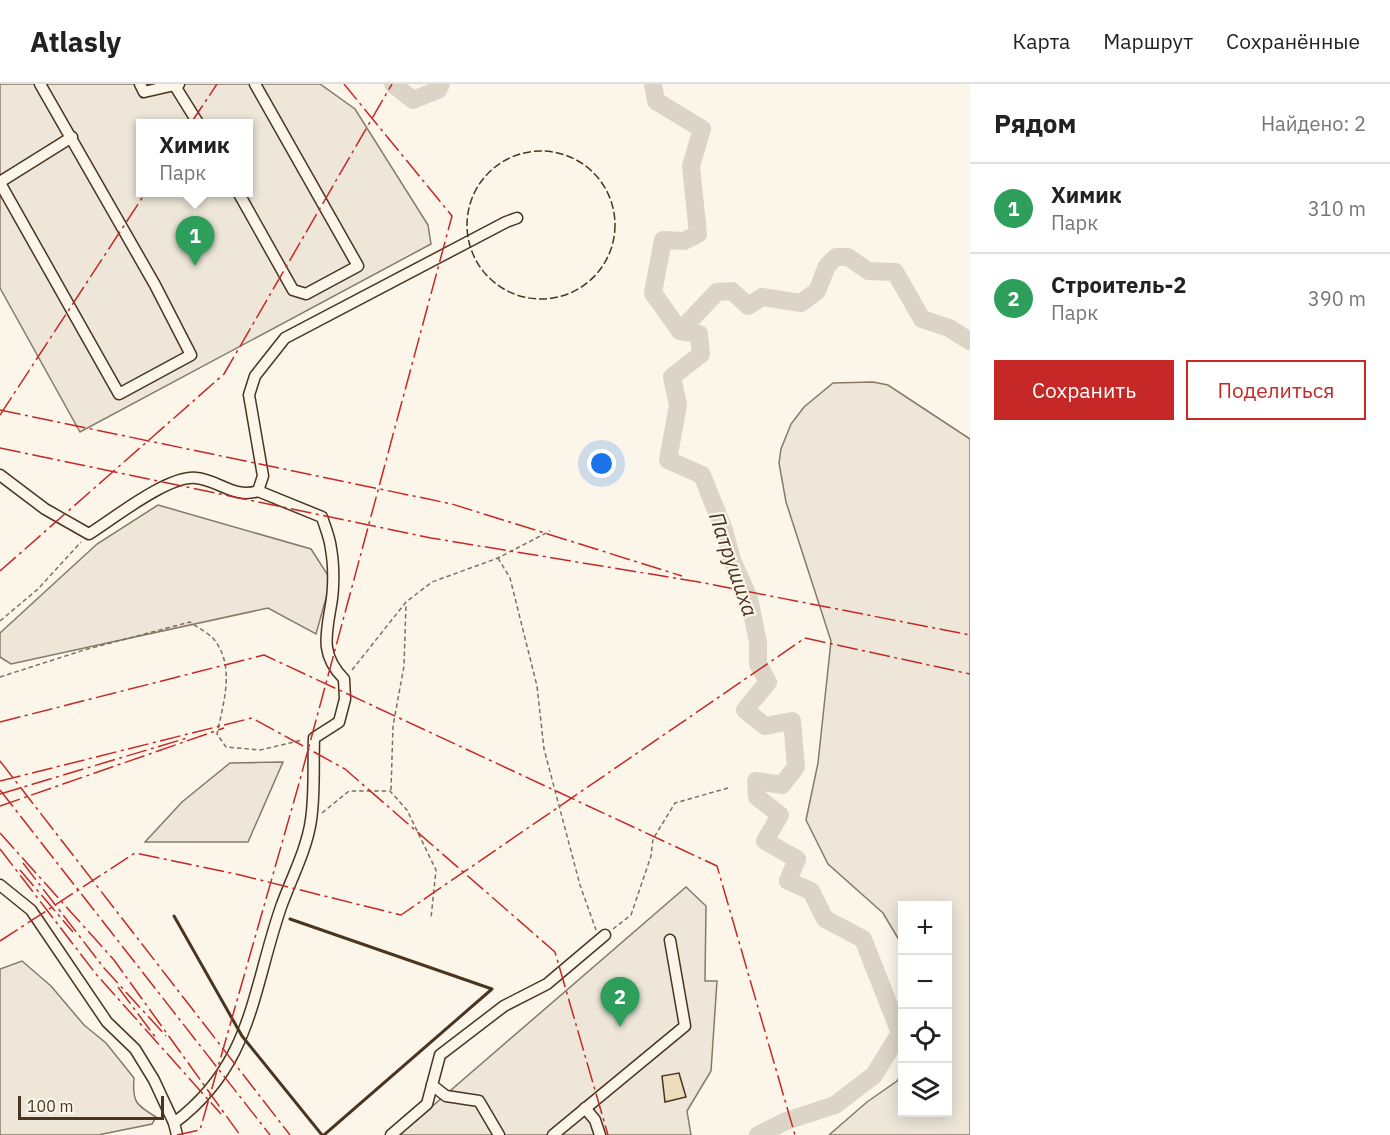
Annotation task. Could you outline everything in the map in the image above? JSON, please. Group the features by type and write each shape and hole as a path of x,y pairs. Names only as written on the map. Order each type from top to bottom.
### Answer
{"street":[{"path":"40,84 72,137 191,355 119,394 0,182 72,137"},
{"path":"140,84 144,92 177,85 196,119"},
{"path":"241,197 293,290 306,294 358,266 255,84"},
{"path":"258,491 263,476 249,395 255,376 285,338 516,218"},
{"path":"0,475 45,509 89,534 172,483 195,477 222,485 234,492 248,494 258,491 322,517 331,548 332,603 325,628 327,650 334,668 345,679 345,699 339,722 314,738 311,821 281,908 236,1054 197,1106 174,1123"},
{"path":"0,885 31,910 107,1022 135,1049 154,1080 174,1123 177,1135"},
{"path":"392,1135 428,1104 440,1055 504,1006 547,984 602,937"},
{"path":"553,1135 685,1026 670,940"},
{"path":"432,1085 446,1096 479,1101 499,1135"},
{"path":"585,1108 595,1120 600,1135"}],"path":[{"path":"345,679 406,602 432,582 498,558 550,531"},
{"path":"0,621 38,589 89,534"},
{"path":"498,558 510,578 537,686 544,748 580,885 602,937 631,915 651,856 653,839 675,803 728,788"},
{"path":"406,602 404,666 393,726 390,791 407,810 436,870 431,918"},
{"path":"0,677 84,650 190,622 216,641 227,665 225,698 217,734 226,747 260,750 314,738"},
{"path":"311,821 350,791 390,791"}],"shaded area":[{"path":"0,84 320,84 355,109 428,225 431,244 80,432 0,288"},
{"path":"873,382 888,385 970,439 970,1135 829,1135 898,1079 898,1117 952,1117 952,901 898,901 898,938 883,913 828,864 806,820 818,763 831,641 786,502 779,463 781,449 791,424 804,407 833,383"},
{"path":"158,505 311,549 331,580 316,634 268,608 11,664 0,657 0,633 97,544"},
{"path":"283,762 248,842 145,842 182,802 230,763"},
{"path":"686,887 706,906 705,981 717,981 711,1071 687,1111 691,1135 399,1135"},
{"path":"22,961 51,986 84,1025 106,1043 134,1078 135,1098 140,1106 156,1117 152,1124 98,1135 0,1135 0,969"}],"building":[{"path":"679,1073 686,1097 665,1102 662,1076"}],"waterway":[{"name":"Патрушиха","path":"393,84 413,100 438,90 441,84"},
{"name":"Патрушиха","path":"653,84 656,101 702,129 691,166 698,234 684,241 663,240 653,293 680,331 699,334 701,354 672,377 678,405 668,460 702,475 724,530 732,560 749,598 758,642 758,664 768,682 745,710 765,726 792,721 796,767 782,785 756,781 757,797 780,815 765,841 797,859 788,881 811,891 825,919 863,939 900,1033 874,1075 835,1105 786,1121 758,1135"},
{"path":"680,331 717,292 732,291 748,306 762,297 801,303 817,291 827,266 836,257 848,257 868,271 895,272 922,319 949,328 970,341"}],"fence":[{"path":"541,151 569,157 593,173 609,197 615,225 609,253 593,277 569,293 541,299 513,293 489,277 473,253 467,225 473,197 489,173 513,157 541,151"}],"wall":[{"path":"174,916 242,1036 322,1135"},
{"path":"290,919 492,989 324,1135"}],"power":[{"path":"194,119 217,84"},
{"path":"177,1135 200,1130 298,787 452,216 344,84"},
{"path":"0,571 224,374 392,84"},
{"path":"0,415 143,197"},
{"path":"0,410 452,504 682,576"},
{"path":"0,448 431,538 699,582 970,635"},
{"path":"0,941 135,853 236,874 401,915 805,638 970,674"},
{"path":"0,722 264,655 717,866 795,1135"},
{"path":"0,781 252,718 345,769 555,952 608,1135"},
{"path":"0,806 224,728"},
{"path":"0,794 187,738"},
{"path":"0,761 290,1135"},
{"path":"0,790 270,1135"},
{"path":"0,833 114,960 240,1135"},
{"path":"0,849 96,974 221,1114"},
{"path":"23,863 104,968 166,1036"},
{"path":"20,870 73,932"},
{"path":"118,987 156,1038"}],"place":[{"name":"Химик","path":"195,266"},
{"name":"Строитель-2","path":"620,1027"}]}
